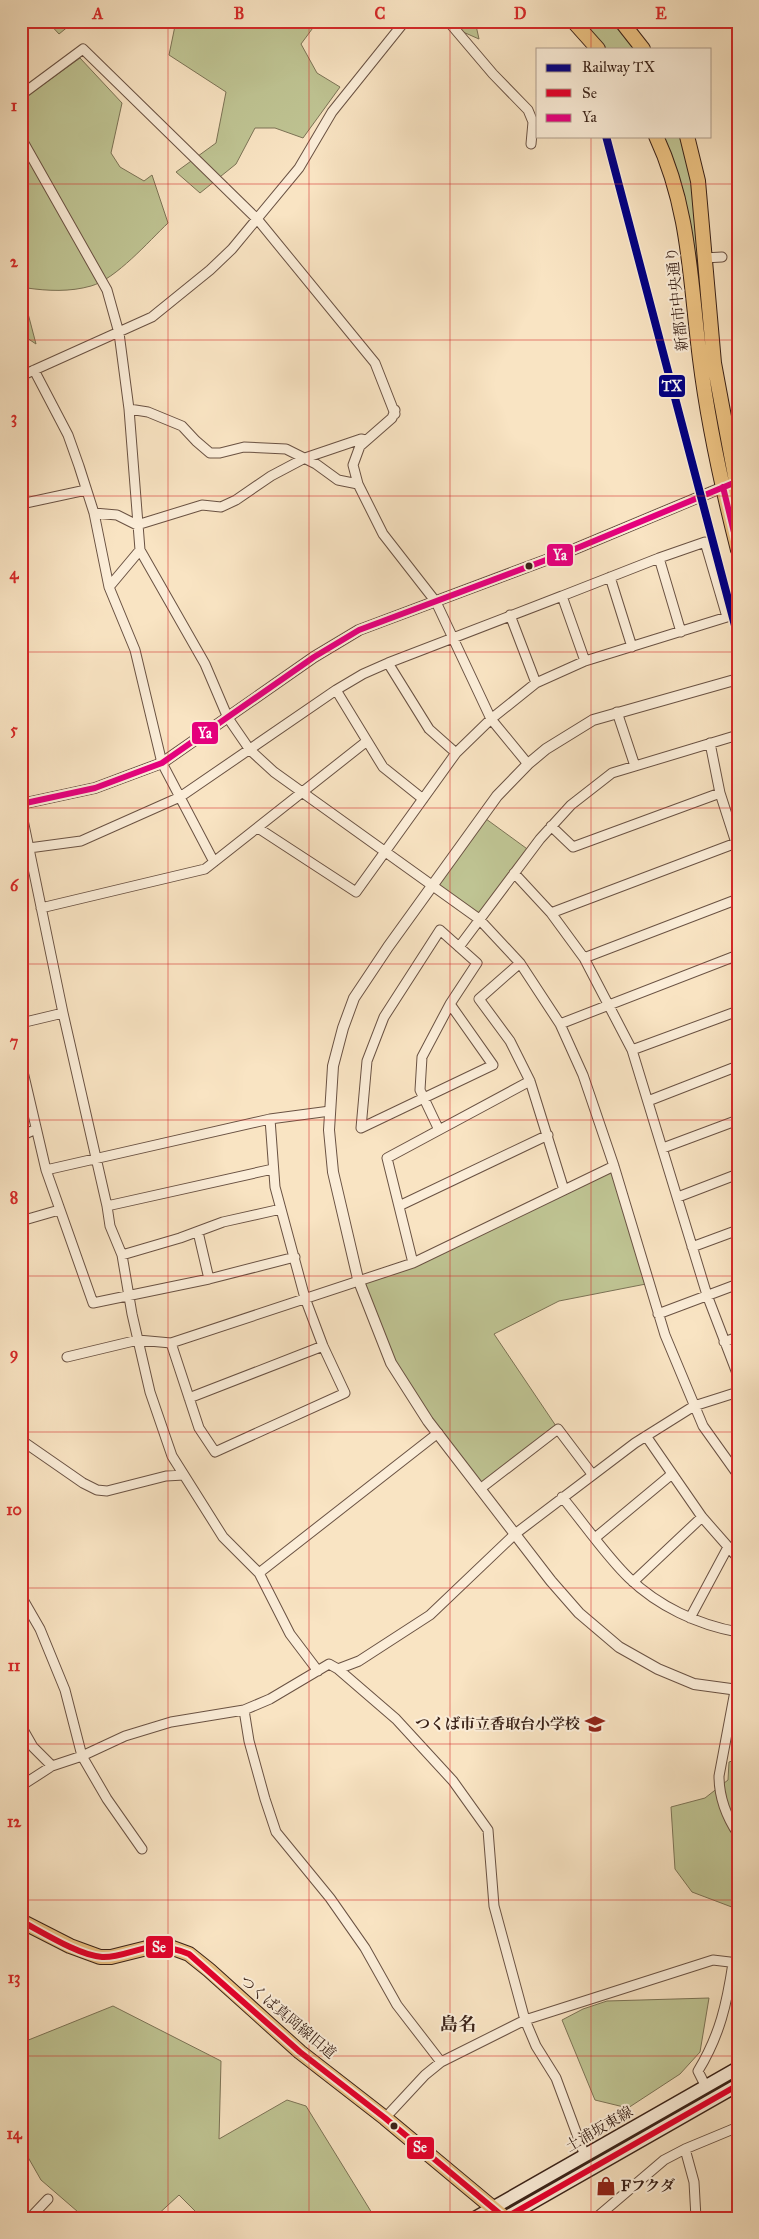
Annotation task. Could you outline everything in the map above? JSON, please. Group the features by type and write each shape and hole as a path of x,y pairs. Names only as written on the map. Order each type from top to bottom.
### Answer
{"main road":[{"path":"573,21 597,48"},
{"path":"621,21 642,48"},
{"name":"新都市中央通り","path":"657,138 665,156 680,202 690,262 707,411 734,485"},
{"name":"新都市中央通り","path":"687,138 698,181 714,363 734,485 738,550"},
{"name":"つくば真岡線旧道","path":"21,1921 89,1955 111,1957 151,1947 170,1947 189,1954 300,2052 385,2118 505,2218"},
{"name":"土浦坂東線","path":"475,2218 738,2068"},
{"name":"土浦坂東線","path":"505,2218 738,2085"}],"street":[{"path":"21,376 152,317 196,282 232,249 258,220 270,202 299,168 332,112 405,21"},
{"path":"448,21 493,74 528,110 533,122 531,144"},
{"path":"21,94 83,49 258,220 375,363 395,412 360,446 353,465 358,484 383,534 436,602 491,719 528,764"},
{"path":"21,138 107,290 118,333 129,409 140,550 205,664 228,718 250,750 302,792 386,850 479,919 520,963 560,1024 583,1075 614,1166 665,1335 703,1426 738,1475"},
{"path":"704,258 722,257"},
{"path":"34,370 68,435 94,513 109,586 135,650 162,763 214,862"},
{"path":"129,409 148,412 182,426 196,442 210,453 220,453 244,447 286,448 338,480 358,484"},
{"path":"94,513 117,515 137,525 202,505 221,507 236,500 271,476 305,458 361,439 367,440"},
{"path":"21,804 95,788 162,763 359,630 570,551 734,485"},
{"path":"21,492 23,503 86,490"},
{"path":"27,855 81,841 180,797 336,690 363,674 510,615 705,542 727,617 585,661 536,683 491,719 456,754 356,892 258,828"},
{"path":"109,586 140,550"},
{"path":"659,558 681,632"},
{"path":"610,577 632,647"},
{"path":"562,596 585,661"},
{"path":"510,615 536,683"},
{"path":"388,663 429,729 456,754"},
{"path":"737,1690 694,1684 658,1669 619,1647 579,1613 515,1534 438,1433 391,1363 358,1280 333,1172 330,1112 333,1066 343,1028 354,998 496,796 546,749 593,720 738,679"},
{"path":"336,690 384,767 422,799"},
{"path":"617,712 634,766"},
{"path":"458,947 551,826 571,805 612,773 738,735"},
{"path":"41,908 205,869 367,741"},
{"path":"551,913 737,846 720,793 710,743"},
{"path":"551,826 572,847 720,793"},
{"path":"21,810 27,855 41,908 110,1226 122,1255 138,1340 161,1428 172,1456 223,1537 258,1572 290,1634 318,1671"},
{"path":"514,873 551,913 584,958 632,1050 707,1295 738,1376"},
{"path":"584,958 738,899"},
{"path":"439,1130 424,1099 420,1090 422,1057 450,1004 477,963 440,930 384,1017 367,1061 361,1128 424,1099 494,1066 475,1036 450,1004"},
{"path":"560,1024 738,955"},
{"path":"520,963 479,999 510,1041 530,1081 564,1190"},
{"path":"632,1050 738,1011"},
{"path":"21,1023 63,1013"},
{"path":"648,1101 738,1066"},
{"path":"22,1068 46,1170 94,1304 296,1257"},
{"path":"413,1262 387,1158 530,1081"},
{"path":"46,1170 270,1119 330,1112"},
{"path":"171,1343 199,1428 215,1452 345,1393 323,1346 305,1298 296,1257 281,1209 273,1169 270,1119"},
{"path":"663,1148 738,1120"},
{"path":"21,1136 36,1129"},
{"path":"399,1206 548,1135"},
{"path":"67,1357 138,1340 171,1343 413,1262 614,1166"},
{"path":"107,1206 273,1169"},
{"path":"678,1197 738,1174"},
{"path":"122,1255 198,1232 223,1222 281,1209"},
{"path":"21,1221 59,1210"},
{"path":"692,1247 738,1230"},
{"path":"198,1232 208,1279"},
{"path":"658,1314 738,1284"},
{"path":"724,1342 738,1337"},
{"path":"189,1398 323,1346"},
{"path":"338,1669 358,1662 430,1615 515,1534 592,1474 646,1436 694,1406 738,1392"},
{"path":"480,1489 558,1429 592,1474"},
{"path":"258,1572 438,1433"},
{"path":"646,1436 702,1517 738,1558"},
{"path":"21,1440 83,1484 97,1490 108,1491 157,1478 184,1475"},
{"path":"595,1538 672,1474"},
{"path":"562,1498 633,1582 660,1602 690,1618 719,1629 738,1632"},
{"path":"633,1582 702,1517"},
{"path":"690,1618 728,1548"},
{"path":"21,1596 40,1629 64,1690 82,1756 142,1849"},
{"path":"21,1786 52,1766 82,1756 125,1736 171,1722 244,1710 270,1699 329,1664 338,1669 396,1719 453,1782 488,1830 494,1906 524,2020 536,2046 556,2078 585,2156"},
{"path":"738,1674 737,1690 718,1776 718,1790 724,1809 738,1834"},
{"path":"244,1710 249,1741 262,1791 276,1832 330,1898 365,1948 397,2005 442,2062"},
{"path":"21,1726 33,1747 52,1766"},
{"path":"385,2118 425,2074 442,2062 524,2020 713,1960 736,1963 718,2034 698,2071 706,2087"},
{"path":"596,2218 664,2160 738,2127"},
{"path":"685,2149 694,2182 696,2218"},
{"path":"30,2218 48,2199"},
{"path":"21,2210 25,2218"}],"green space":[{"path":"47,21 75,21 59,34"},
{"path":"176,21 318,21 301,44 317,73 340,87 303,138 275,128 255,128 236,164 200,193 176,172 216,143 226,92 169,55"},
{"path":"438,21 475,21 479,39"},
{"path":"581,21 613,21 635,48 606,48"},
{"path":"80,58 122,103 111,153 120,167 144,181 152,175 168,223 132,259 101,282 83,288 67,290 27,288 25,302 36,344 24,336 21,330 21,98 23,99"},
{"path":"662,138 682,138 693,183 713,411"},
{"path":"482,816 530,851 479,919 432,885"},
{"path":"614,1166 651,1283 559,1301 494,1334 558,1429 480,1489 391,1363 358,1279 413,1263"},
{"path":"738,1759 737,1909 692,1892 675,1869 671,1807 705,1798 728,1780 729,1762"},
{"path":"709,1998 700,2052 680,2074 628,2108 595,2100 562,2020 583,2009 607,2001"},
{"path":"113,2006 221,2061 219,2139 287,2100 306,2106 375,2218 202,2218 179,2195 154,2218 85,2218 41,2180 21,2145 21,2043"}],"rail line":[{"name":"TX","path":"607,138 738,637"}],"transit line":[{"name":"Ya","path":"21,804 95,788 162,763 314,657 359,630 570,551 736,482 738,491"},
{"name":"Ya","path":"723,487 738,549"},
{"name":"Se","path":"21,1921 61,1943 93,1956 115,1956 157,1947 170,1948 189,1954 300,2052 385,2118 505,2218"},
{"name":"Se","path":"505,2218 738,2085"}],"place":[{"name":"つくば市立香取台小学校","path":"595,1724"},
{"name":"Fフクダ","path":"606,2186"}],"district":[{"name":"島名","path":"458,2024"}]}
